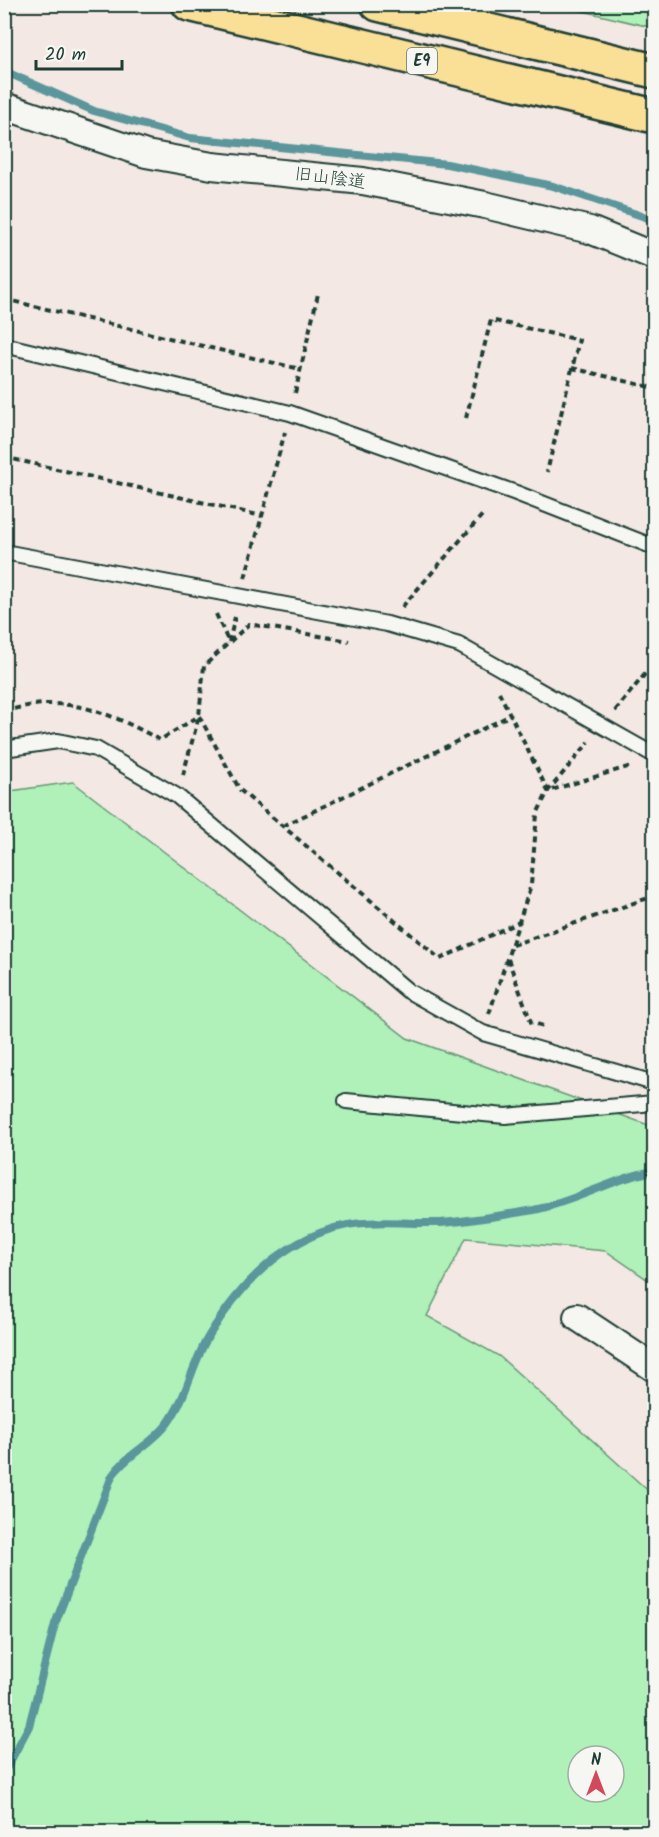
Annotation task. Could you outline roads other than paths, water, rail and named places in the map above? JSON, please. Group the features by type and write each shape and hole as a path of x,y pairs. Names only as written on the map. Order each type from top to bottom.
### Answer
{"highway":[{"name":"E9","path":"189,4 654,116"},
{"path":"378,4 654,71"}],"street":[{"name":"旧山陰道","path":"4,106 146,154 212,166 363,182 485,205 590,230 654,256"},
{"path":"577,1317 654,1368"}],"lane":[{"path":"4,345 290,413 516,494 654,547"},
{"path":"4,552 387,624 459,645 654,755"},
{"path":"4,749 58,741 96,749 177,796 408,991 483,1033 639,1081 654,1083"},
{"path":"346,1101 505,1116 654,1103"}],"waterway":[{"path":"4,71 94,111 190,138 447,164 553,186 654,220"},
{"path":"4,1773 29,1726 55,1624 112,1476 125,1461 155,1437 168,1423 175,1413 208,1337 232,1302 260,1271 293,1246 331,1229 371,1223 451,1222 534,1210 654,1171"}]}
